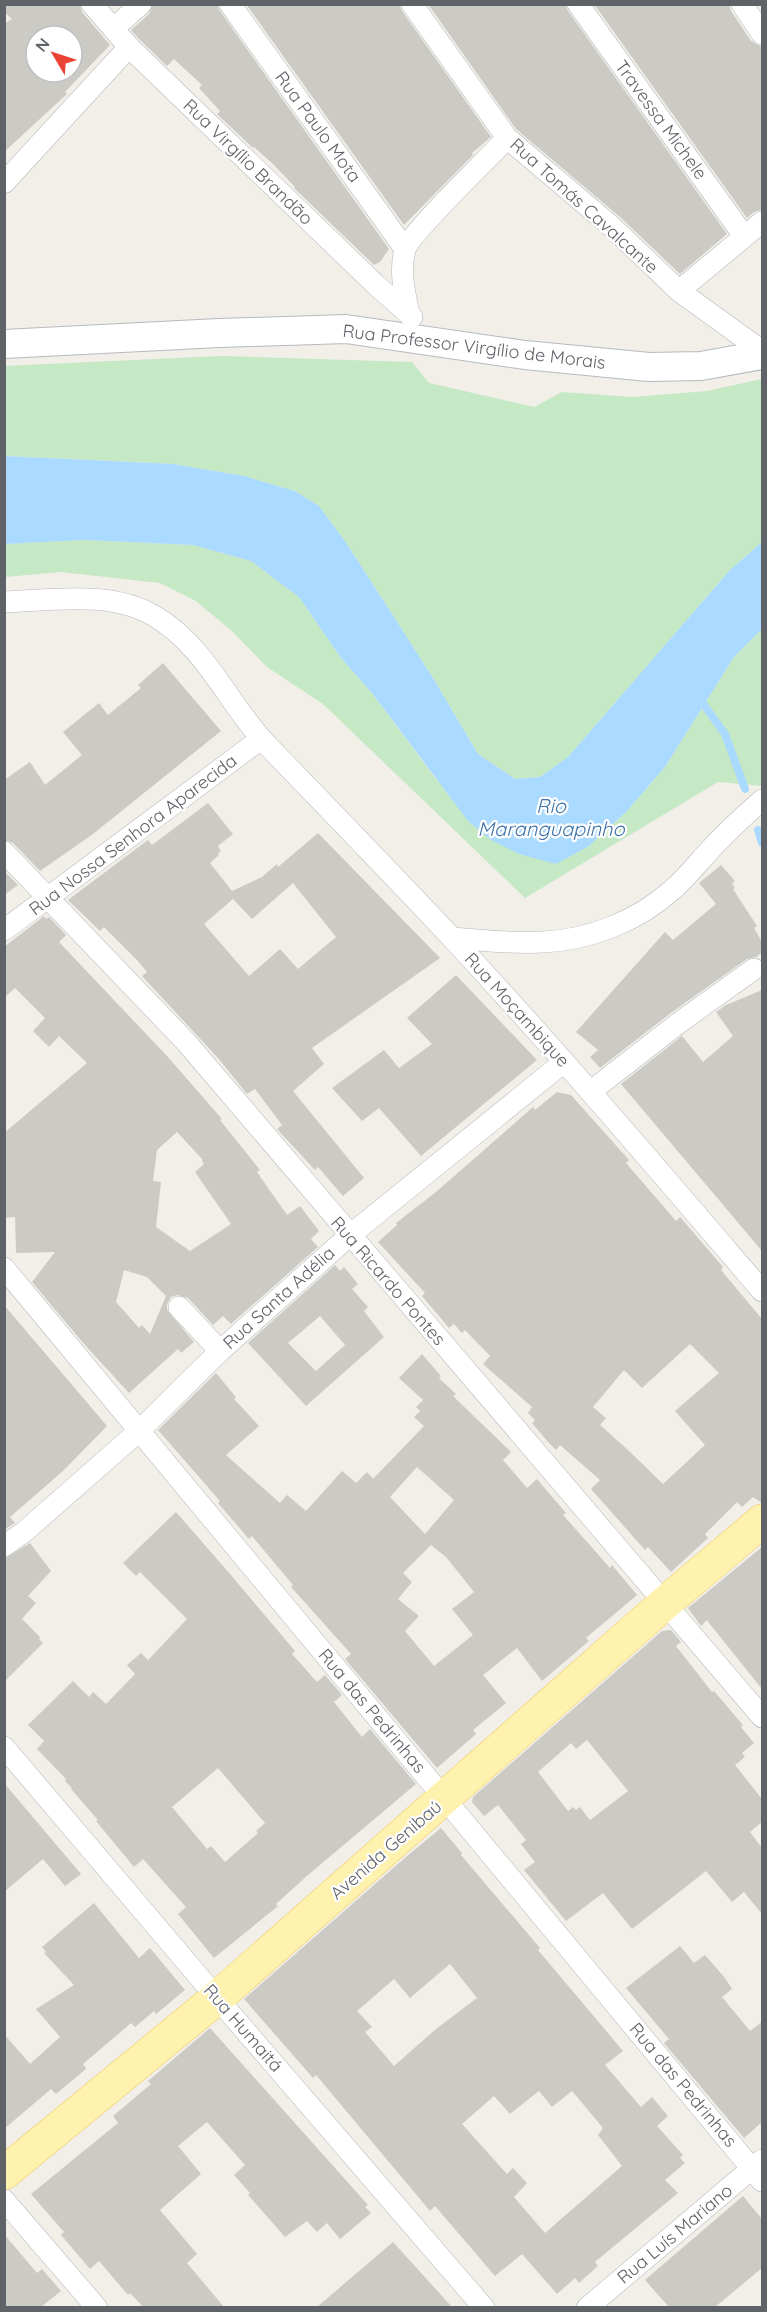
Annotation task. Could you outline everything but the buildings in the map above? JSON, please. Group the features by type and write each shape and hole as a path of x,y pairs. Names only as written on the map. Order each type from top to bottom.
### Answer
{"main road":[{"name":"Rua Professor Virgílio de Morais","path":"4,344 346,328 577,362 649,367 701,366 762,353"},
{"name":"Avenida Genibaú","path":"4,2173 217,1998 665,1603 762,1521"}],"street":[{"name":"Rua Virgílio Brandão","path":"92,4 129,47 409,314 435,342"},
{"path":"114,28 141,4"},
{"name":"Rua Paulo Mota","path":"230,4 405,249"},
{"name":"Rua Tomás Cavalcante","path":"412,4 507,138 611,226 679,291 762,353"},
{"name":"Travessa Michele","path":"578,4 744,236"},
{"path":"742,4 762,34"},
{"path":"4,183 129,47"},
{"path":"409,314 402,283 405,249 423,226 507,138"},
{"path":"679,291 762,222"},
{"name":"Rua Moçambique","path":"4,602 103,600 137,608 169,625 195,650 261,739 452,938 564,1062 762,1291"},
{"name":"Rua Nossa Senhora Aparecida","path":"4,930 261,739"},
{"path":"452,938 519,943 544,942 587,935 622,922 647,909 670,892 762,800"},
{"name":"Rua Ricardo Pontes","path":"4,852 186,1042 762,1718"},
{"path":"590,1092 680,1022 754,969"},
{"name":"Rua Santa Adélia","path":"4,1546 24,1532 139,1431 220,1351 349,1236 564,1062"},
{"name":"Rua das Pedrinhas","path":"4,1268 759,2170"},
{"path":"179,1307 220,1351"},
{"name":"Rua Humaitá","path":"4,1748 484,2307"},
{"name":"Rua Luís Mariano","path":"587,2307 759,2170"},
{"path":"4,2200 97,2307"}],"green space":[{"path":"221,356 412,362 429,383 534,407 562,392 632,397 707,391 762,379 762,542 730,570 568,757 540,777 515,779 478,754 433,678 347,544 319,506 295,491 244,476 172,464 5,456 4,366"},
{"path":"85,540 193,545 251,561 299,597 341,658 372,693 438,782 589,846 627,811 665,767 734,657 762,629 762,786 718,782 525,898 323,704 267,667 233,632 196,601 160,583 61,572 5,577 4,544"}],"water":[{"name":"Rio Maranguapinho","path":"4,456 173,464 244,476 295,491 319,506 347,544 433,678 478,754 515,779 540,777 568,757 730,570 762,542 762,629 734,657 665,767 627,811 589,846 556,864 519,854 491,840 468,821 372,693 341,658 299,597 251,561 193,545 85,540 5,544"}],"waterway":[{"path":"699,698 725,734 745,789"},
{"path":"758,830 762,843"}]}
